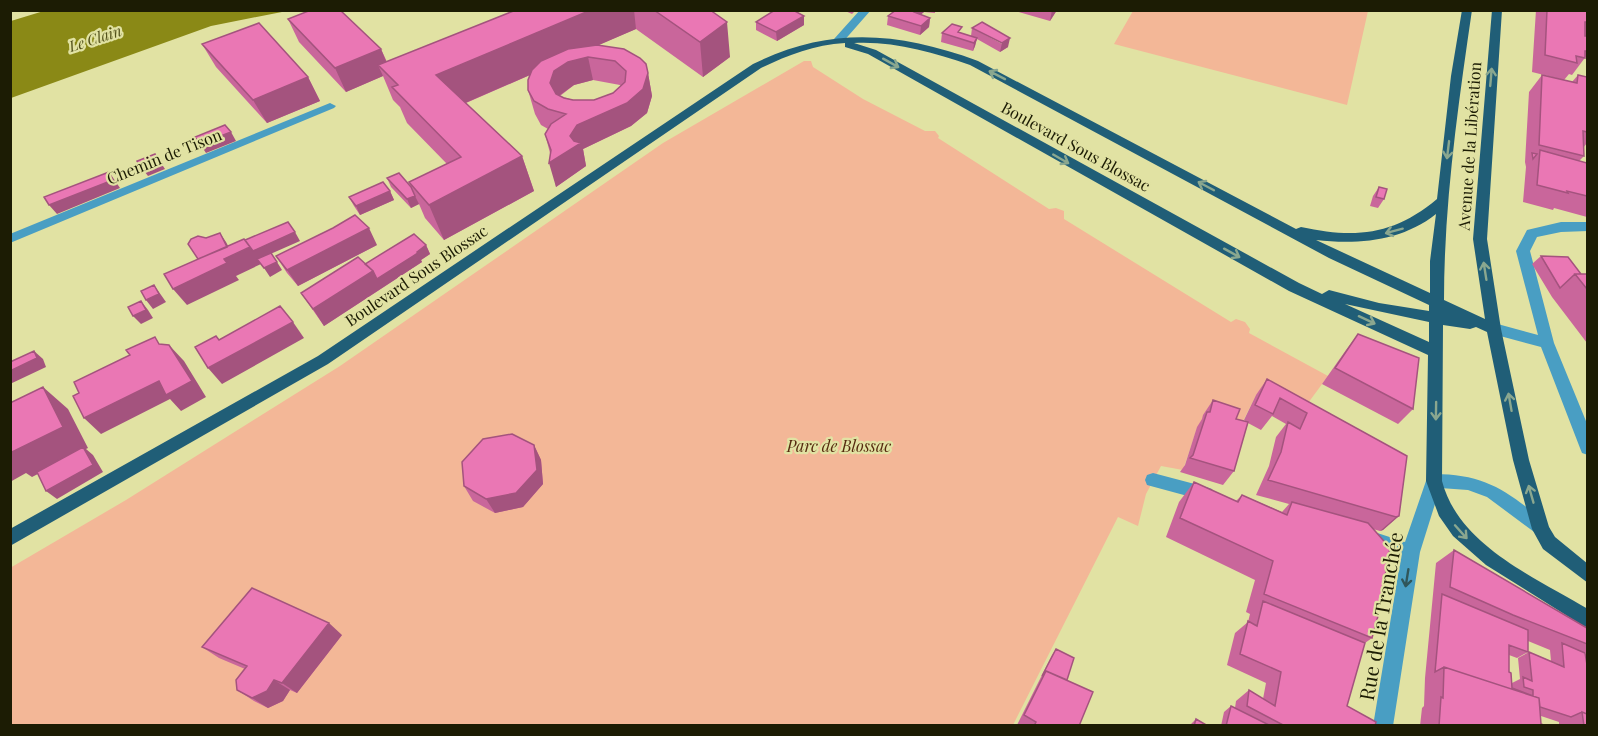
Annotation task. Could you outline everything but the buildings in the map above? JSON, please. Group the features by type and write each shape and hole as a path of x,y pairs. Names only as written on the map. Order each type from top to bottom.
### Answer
{"main road":[{"name":"Avenue de la Libération","path":"1434,481 1437,261 1467,10"},
{"name":"Avenue de la Libération","path":"1497,10 1480,239 1494,329 1521,460 1541,529"},
{"name":"Boulevard Sous Blossac","path":"838,41 872,52 1294,287 1437,352"},
{"name":"Boulevard Sous Blossac","path":"10,538 323,360 757,66 790,49 838,41 894,41 924,46 974,63 1437,310 1494,329"},
{"name":"Boulevard Sous Blossac","path":"1276,224 1318,235 1345,237 1380,235 1406,228 1443,201"},
{"name":"Boulevard Sous Blossac","path":"1294,287 1379,308 1437,310"},
{"path":"1434,481 1439,501 1448,517 1467,538 1494,560 1587,620"},
{"path":"1541,529 1549,543 1587,575"}],"street":[{"path":"838,41 866,10"},
{"name":"Chemin de Tison","path":"10,239 330,106"},
{"path":"1587,226 1561,227 1532,233 1523,251 1547,342 1587,448"},
{"path":"1494,329 1547,342"},
{"path":"1154,480 1220,497"},
{"path":"1434,481 1475,482 1491,490 1541,529"},
{"name":"Rue de la Tranchée","path":"1383,726 1411,552 1434,481"},
{"path":"1353,534 1411,552"}],"green space":[{"path":"1133,11 1368,11 1347,105 1114,44"},
{"name":"Parc de Blossac","path":"804,61 811,61 813,67 863,99 925,131 935,131 938,138 1049,209 1056,208 1064,211 1064,219 1231,322 1236,319 1245,322 1250,329 1249,333 1328,376 1297,418 1256,395 1239,429 1197,428 1183,470 1161,466 1146,494 1138,526 1118,517 1013,725 11,725 10,568 126,500 340,366 663,143"}],"water":[{"name":"Le Clain","path":"47,10 287,11 211,26 11,98 11,21"}]}
